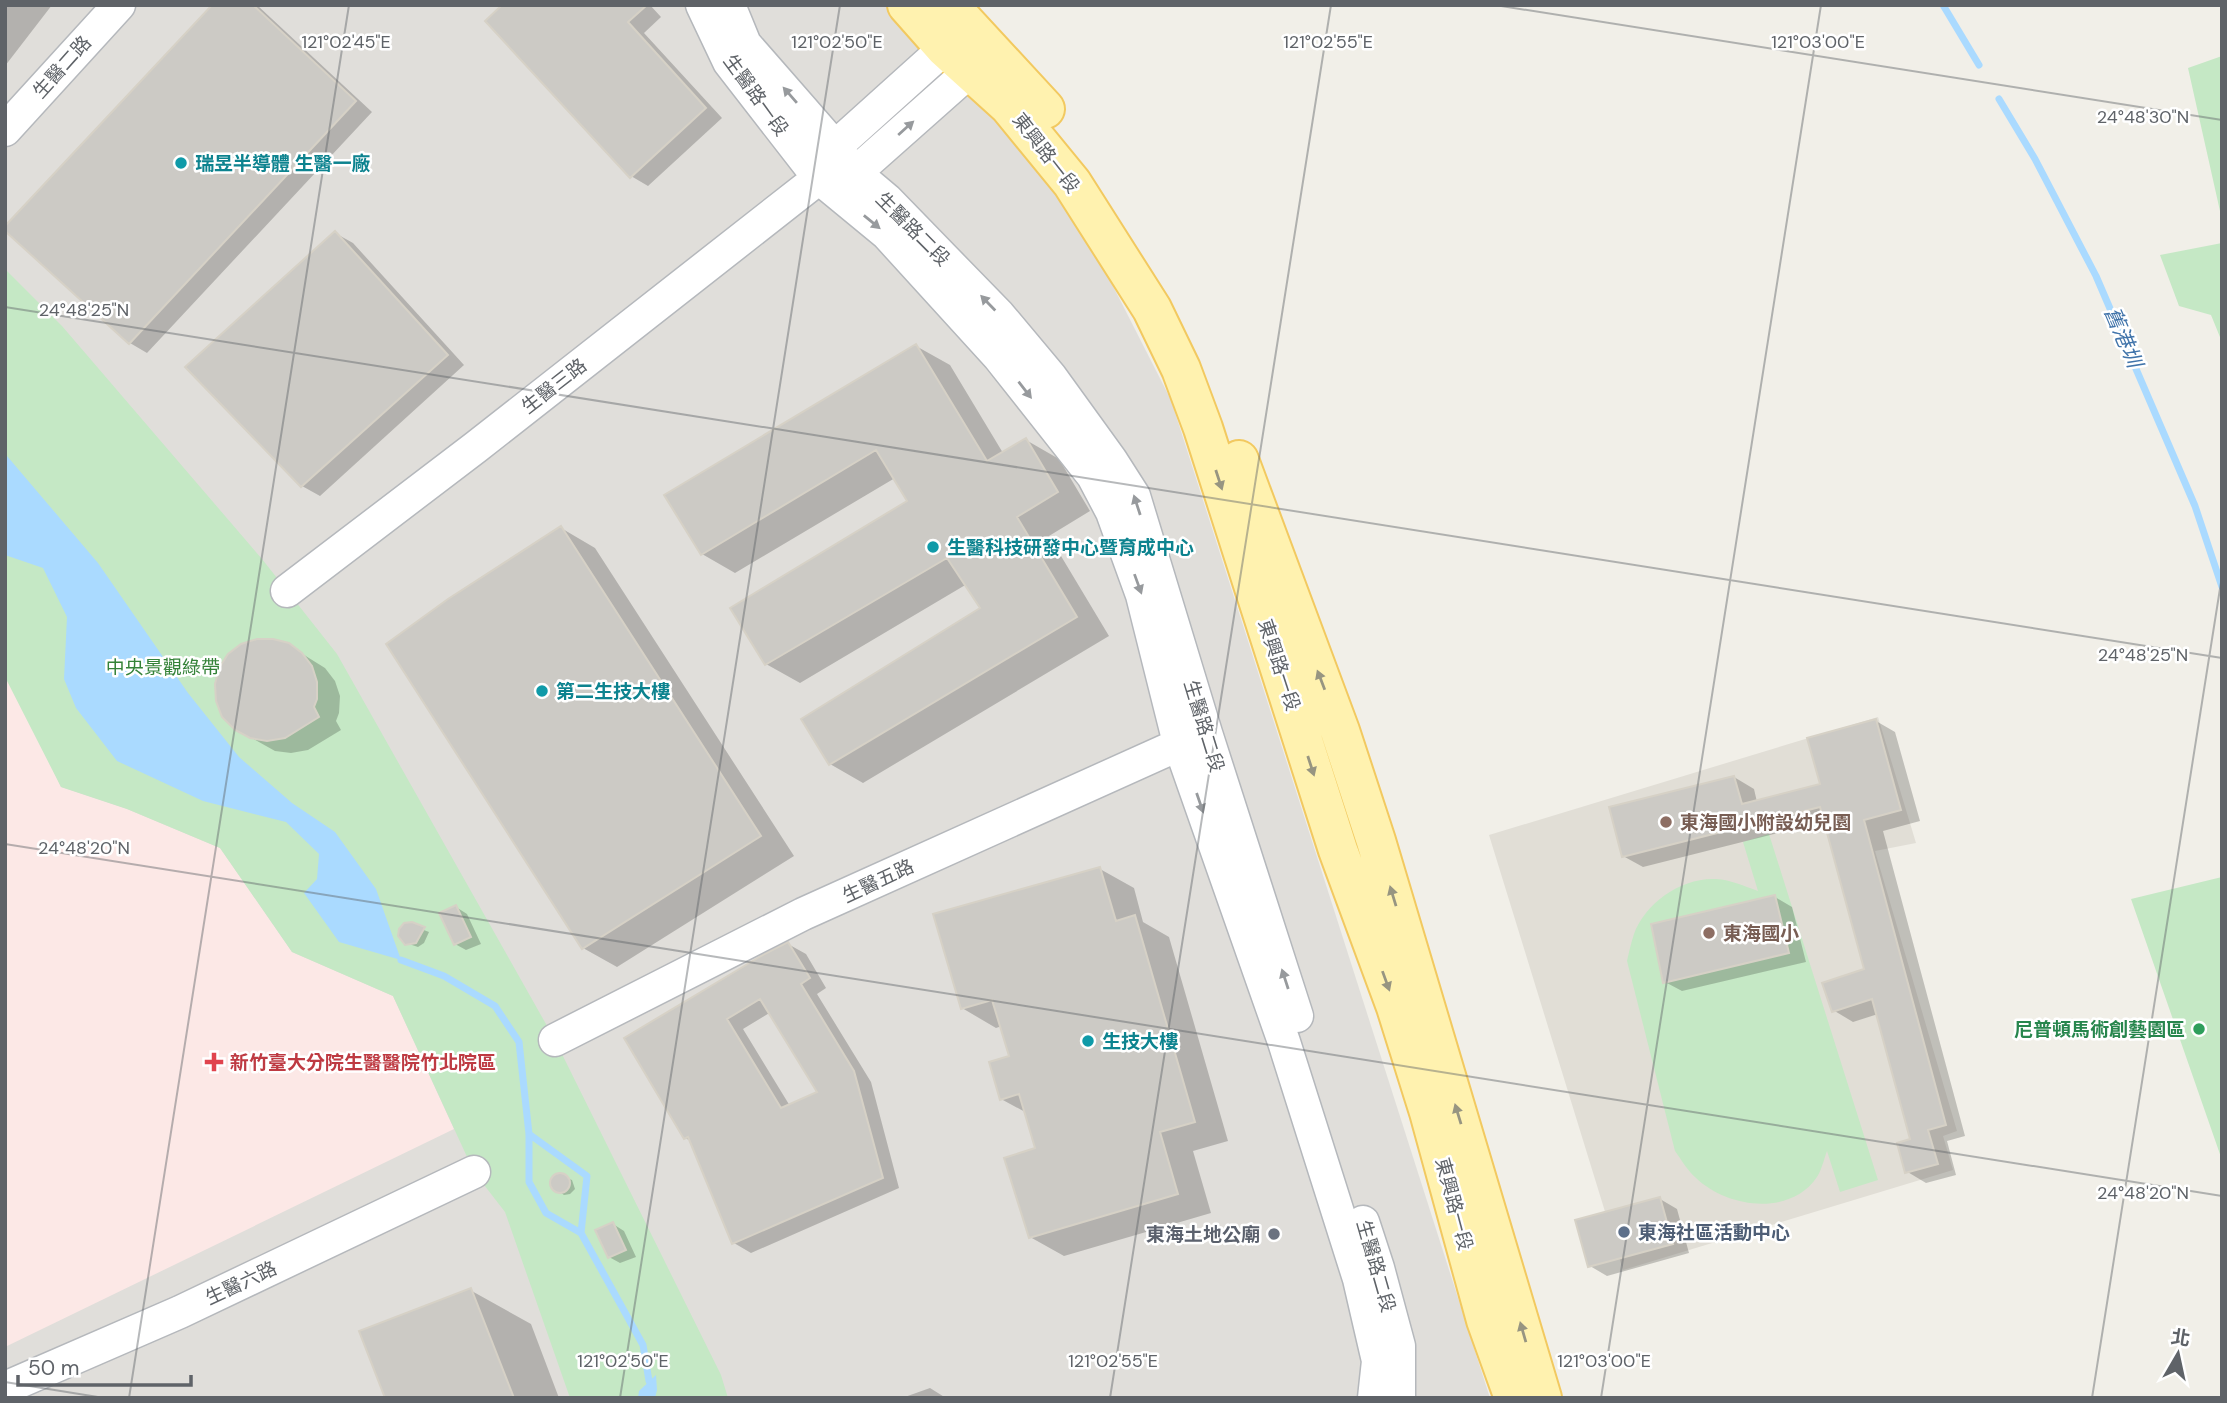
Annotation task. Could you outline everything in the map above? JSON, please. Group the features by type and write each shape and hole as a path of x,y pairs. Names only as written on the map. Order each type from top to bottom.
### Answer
{"main road":[{"name":"東興路一段","path":"907,5 965,53 1037,99 1092,172 1177,313 1225,423 1348,755 1542,1398"},
{"name":"東興路一段","path":"949,5 965,53 1072,183 1152,309 1181,369 1207,441 1338,850 1396,1007 1429,1112 1486,1320 1514,1398"}],"street":[{"name":"生醫二路","path":"5,130 119,5"},
{"name":"生醫路一段","path":"702,5 729,62 819,178"},
{"name":"生醫路一段","path":"729,5 745,44 835,147"},
{"path":"819,178 835,147 965,53"},
{"path":"819,178 855,173 965,53"},
{"name":"生醫路二段","path":"835,147 855,173 887,200 999,315 1051,377 1134,496 1193,738 1284,1042 1359,1279 1378,1361 1374,1398"},
{"name":"生醫三路","path":"287,591 476,447 819,178"},
{"name":"生醫路二段","path":"819,178 887,234 999,357 1093,476 1112,512 1378,1268 1399,1346 1399,1398"},
{"name":"生醫五路","path":"555,1040 803,914 1193,738"},
{"name":"生醫六路","path":"5,1388 180,1312 474,1172"}],"shaded area":[{"path":"5,5 892,5 1061,184 1171,400 1490,1398 5,1398"},
{"name":"新竹臺大分院生醫醫院竹北院區","path":"5,666 61,787 127,809 220,848 292,952 393,996 454,1129 5,1347"},
{"name":"東海國小","path":"1878,717 1916,843 1875,851 1957,1131 1943,1136 1953,1170 1623,1270 1489,835"}],"green space":[{"path":"2222,56 2222,220 2188,68"},
{"path":"2222,243 2222,342 2211,315 2179,306 2160,255"},
{"name":"中央景觀綠帶","path":"5,269 62,326 262,559 337,654 555,1040 721,1375 728,1398 570,1398 505,1212 474,1172 393,996 292,952 220,848 127,809 61,787 5,677"},
{"path":"1769,834 1878,1180 1840,1192 1827,1151 1819,1174 1805,1190 1775,1203 1758,1204 1723,1196 1708,1188 1692,1174 1675,1151 1627,961 1639,923 1656,902 1678,887 1690,882 1716,879 1758,891 1743,842"},
{"name":"尼普頓馬術創藝園區","path":"2222,877 2222,1160 2131,899"}],"water":[{"path":"5,429 7,456 98,563 188,693 239,757 292,803 335,832 376,889 401,960 339,942 304,893 317,879 319,854 286,822 203,801 117,761 76,708 64,679 67,617 43,568 5,555"},
{"path":"656,1375 655,1398 638,1398 639,1391"}],"building":[{"name":"瑞昱半導體 生醫一廠","path":"212,5 253,5 356,101 129,344 5,231 5,226"},
{"path":"502,5 647,5 628,22 706,108 630,178 485,21"},
{"path":"335,231 448,355 301,487 185,367"},
{"name":"生醫科技研發中心暨育成中心","path":"916,344 987,461 1026,438 1058,492 1017,517 1077,617 829,765 801,719 980,608 947,558 765,665 730,608 907,501 876,450 701,555 664,495"},
{"name":"第二生技大樓","path":"561,526 761,836 582,949 386,644 448,599"},
{"path":"257,639 289,643 302,653 312,666 317,682 314,707 319,717 285,738 267,741 250,738 235,730 222,717 216,701 215,684 219,668 228,654 241,644"},
{"path":"1876,719 1901,810 1864,820 1946,1125 1928,1130 1938,1164 1905,1173 1897,1143 1910,1139 1872,999 1832,1012 1822,983 1864,969 1820,807 1622,857 1609,807 1734,776 1742,804 1820,784 1807,738"},
{"name":"生技大樓","path":"1100,867 1116,921 1135,915 1195,1122 1160,1132 1178,1194 1029,1238 1004,1158 1035,1148 1019,1094 1000,1100 989,1062 1009,1056 992,1000 961,1009 933,914"},
{"path":"1775,895 1789,953 1663,983 1651,924"},
{"path":"456,905 471,937 454,945 439,913"},
{"path":"412,922 425,927 416,943 405,945 398,936 399,929 404,923"},
{"path":"788,942 810,978 801,984 854,1071 883,1178 732,1244 688,1137 684,1139 624,1038","holes":["760,999 817,1092 781,1108 727,1019"]},
{"path":"560,1173 567,1176 570,1183 567,1190 560,1193 553,1190 550,1183 553,1176"},
{"name":"東海社區活動中心","path":"1660,1197 1673,1244 1588,1267 1575,1220"},
{"path":"613,1222 626,1250 608,1258 595,1230"},
{"path":"471,1288 514,1398 385,1398 359,1331"}],"waterway":[{"name":"舊港圳","path":"1943,5 1979,65"},
{"name":"舊港圳","path":"1999,99 2035,159 2096,276 2195,506 2222,587"},
{"path":"401,960 444,976 495,1006 519,1042 529,1134 529,1182 546,1213 581,1233 643,1345 649,1381"},
{"path":"529,1134 587,1176 581,1233"}],"place":[{"name":"瑞昱半導體 生醫一廠","path":"181,163"},
{"name":"生醫科技研發中心暨育成中心","path":"933,547"},
{"name":"第二生技大樓","path":"542,691"},
{"name":"東海國小附設幼兒園","path":"1666,822"},
{"name":"東海國小","path":"1709,933"},
{"name":"尼普頓馬術創藝園區","path":"2199,1029"},
{"name":"生技大樓","path":"1088,1041"},
{"name":"新竹臺大分院生醫醫院竹北院區","path":"214,1062"},
{"name":"東海社區活動中心","path":"1624,1232"},
{"name":"東海土地公廟","path":"1274,1234"}]}
